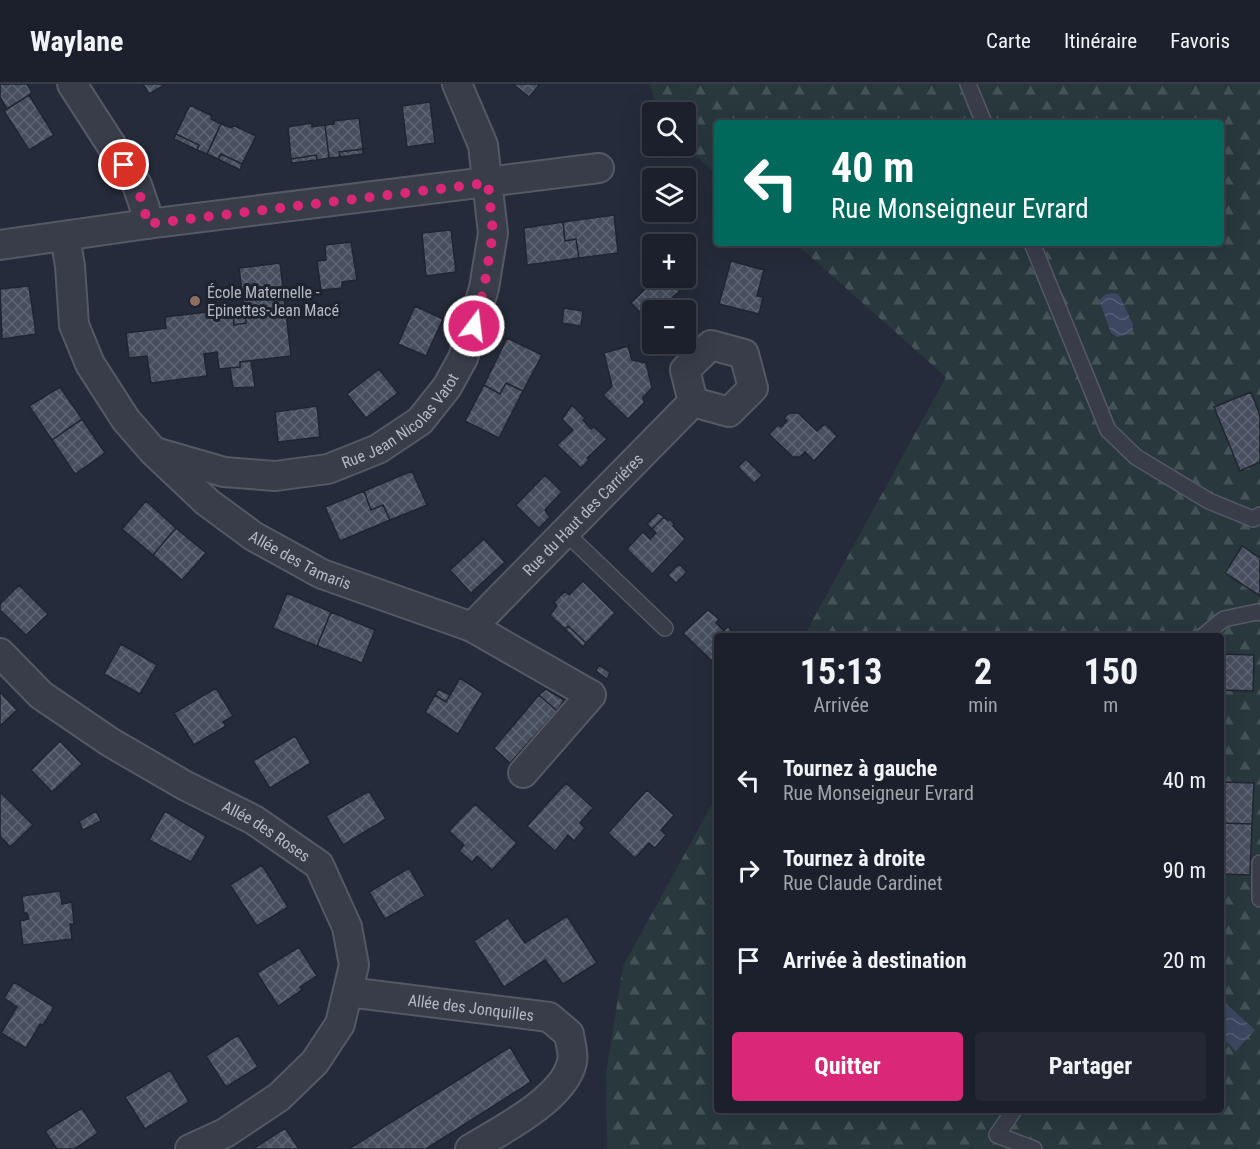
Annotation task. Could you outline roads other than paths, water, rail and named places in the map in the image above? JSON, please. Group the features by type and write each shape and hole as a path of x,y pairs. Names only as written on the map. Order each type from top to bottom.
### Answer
{"street":[{"path":"72,84 136,185 145,208 147,224"},
{"name":"Rue Jean Nicolas Vatot","path":"153,451 224,472 275,476 328,469 378,448 420,421 447,387 462,358 474,326 484,288 493,233 483,145 457,84"},
{"path":"0,245 147,224 599,168"},
{"name":"Allée des Tamaris","path":"65,236 70,266 74,325 90,364 126,420 153,451 207,502 244,530 322,574 472,627 591,696 523,773"},
{"name":"Rue du Haut des Carriéres","path":"472,627 693,402"},
{"name":"Allée des Roses","path":"0,654 41,695 110,742 184,785 254,820 318,865 347,927 354,965 348,992 340,1024 315,1062 279,1096 225,1133 190,1149"},
{"name":"Allée des Jonquilles","path":"348,992 549,1017 569,1034 573,1061 564,1079 540,1106 470,1149"}],"lane":[{"path":"968,84 983,120"},
{"path":"1033,246 1108,430 1136,457 1209,501 1253,519 1260,514"},
{"path":"565,532 665,628"},
{"path":"1207,633 1224,619 1260,613"},
{"path":"1260,862 1260,899"},
{"path":"1012,1113 997,1135 1034,1149"}],"water":[{"path":"1112,293 1118,294 1121,298 1133,325 1129,334 1117,337 1111,333 1099,300"},
{"path":"1224,1002 1255,1030 1236,1051 1224,1040"}],"place":[{"name":"École Maternelle - Epinettes-Jean Macé","path":"195,301"}]}
